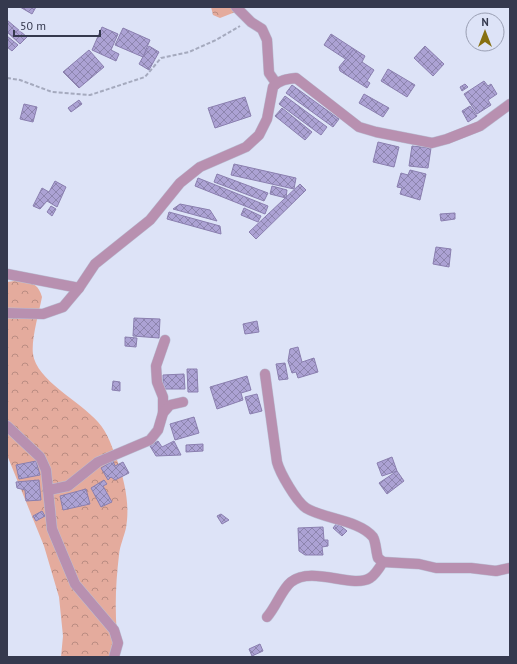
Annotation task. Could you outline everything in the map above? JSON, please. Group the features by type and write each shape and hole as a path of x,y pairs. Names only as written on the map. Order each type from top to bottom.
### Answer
{"street":[{"path":"236,7 251,22 262,29 267,40 268,73 276,83"},
{"path":"7,313 43,314 63,307 79,288 95,264 150,220 180,183 200,167 246,147 259,135 267,119 273,87 276,83 286,79 296,78 359,127 376,132 432,143 447,139 480,126 510,104"},
{"path":"7,274 79,288"},
{"path":"49,490 68,486 98,462 150,440 158,430 163,413 163,397 157,382 156,366 165,340"},
{"path":"266,374 273,441 281,475 289,485 296,499 306,508 365,530 374,538 378,558 383,562 418,564 436,568 471,568 496,571 510,568"},
{"path":"163,413 170,405 183,402"},
{"path":"7,426 40,457 46,470 52,529 75,584 114,630 118,643 114,657"},
{"path":"267,617 276,607 283,591 292,581 307,576 356,581 369,579 383,562"}],"path":[{"path":"7,78 20,80 52,92 90,95 145,77 161,58 189,52 216,40 236,27 251,22"}],"green space":[{"path":"211,7 248,7 220,18 213,15"},
{"path":"22,280 30,282 35,286 39,290 42,297 33,341 33,354 36,364 50,382 98,422 107,435 120,468 126,494 127,520 120,551 116,593 116,618 120,657 61,657 63,636 59,597 44,546 7,455 7,282"}],"building":[{"path":"20,7 36,7 32,14"},
{"path":"7,20 27,37 20,44 7,32"},
{"path":"102,27 118,34 111,50 119,54 116,61 92,50"},
{"path":"123,28 150,40 143,57 115,45"},
{"path":"331,34 354,49 347,60 324,45"},
{"path":"7,36 18,45 12,51 7,47"},
{"path":"149,46 159,52 149,70 139,64"},
{"path":"425,46 444,64 433,76 414,58"},
{"path":"354,49 365,56 362,62 374,70 367,81 370,83 367,88 340,71 339,67"},
{"path":"89,50 104,67 79,88 63,72"},
{"path":"388,69 415,85 407,97 381,81"},
{"path":"484,81 488,86 491,84 497,94 488,100 491,105 477,114 464,94"},
{"path":"465,84 468,87 462,91 460,87"},
{"path":"292,85 339,119 333,127 286,93"},
{"path":"364,94 389,108 383,117 359,103"},
{"path":"285,96 327,127 321,135 279,104"},
{"path":"245,97 251,116 215,128 208,108"},
{"path":"79,100 82,104 71,112 68,108"},
{"path":"24,104 37,107 33,122 20,119"},
{"path":"470,106 477,116 468,122 462,111"},
{"path":"282,108 312,132 305,140 275,116"},
{"path":"378,142 399,147 394,167 373,162"},
{"path":"412,146 431,148 428,168 409,166"},
{"path":"234,164 296,178 294,189 231,175"},
{"path":"410,170 426,174 420,200 400,194 402,188 397,187 401,173 408,175"},
{"path":"217,174 268,193 264,201 214,182"},
{"path":"198,178 268,206 265,214 195,186"},
{"path":"55,181 66,187 57,207 47,201 40,209 33,206 42,188 49,192"},
{"path":"300,184 306,190 256,239 249,232"},
{"path":"272,186 287,190 286,198 270,194"},
{"path":"180,204 210,210 217,221 173,209"},
{"path":"51,206 56,209 52,216 47,212"},
{"path":"244,208 261,216 258,222 241,215"},
{"path":"169,212 220,226 221,234 167,219"},
{"path":"455,213 455,219 441,221 440,214"},
{"path":"436,247 451,249 449,267 433,264"},
{"path":"134,318 160,319 159,338 133,336"},
{"path":"257,321 259,332 245,334 243,324"},
{"path":"125,337 137,338 136,347 125,346"},
{"path":"298,347 302,362 314,358 318,372 298,378 296,372 292,373 288,361 290,349"},
{"path":"285,363 288,379 279,380 276,364"},
{"path":"187,369 197,369 198,392 188,392"},
{"path":"184,374 185,389 163,389 163,375"},
{"path":"247,376 251,390 241,393 243,400 217,409 210,387"},
{"path":"113,381 120,382 120,391 112,390"},
{"path":"257,394 262,411 250,414 245,397"},
{"path":"194,417 199,433 175,440 170,424"},
{"path":"158,441 162,447 174,441 181,455 156,456 150,446"},
{"path":"203,444 203,451 186,452 186,445"},
{"path":"392,457 397,471 382,476 377,463"},
{"path":"36,461 40,475 19,479 16,465"},
{"path":"113,461 115,466 123,462 129,473 115,480 111,477 108,480 101,468"},
{"path":"397,471 404,481 387,494 379,483"},
{"path":"39,480 41,500 26,501 25,490 17,488 16,482"},
{"path":"104,480 107,484 103,486 112,502 101,507 91,488"},
{"path":"86,489 90,504 63,510 60,496"},
{"path":"42,511 45,516 36,521 33,516"},
{"path":"221,514 229,520 222,524 217,516"},
{"path":"337,523 347,531 342,536 333,528"},
{"path":"323,527 324,540 328,540 328,546 322,547 323,555 305,555 299,551 298,528"},
{"path":"260,644 263,651 252,656 249,649"}]}
